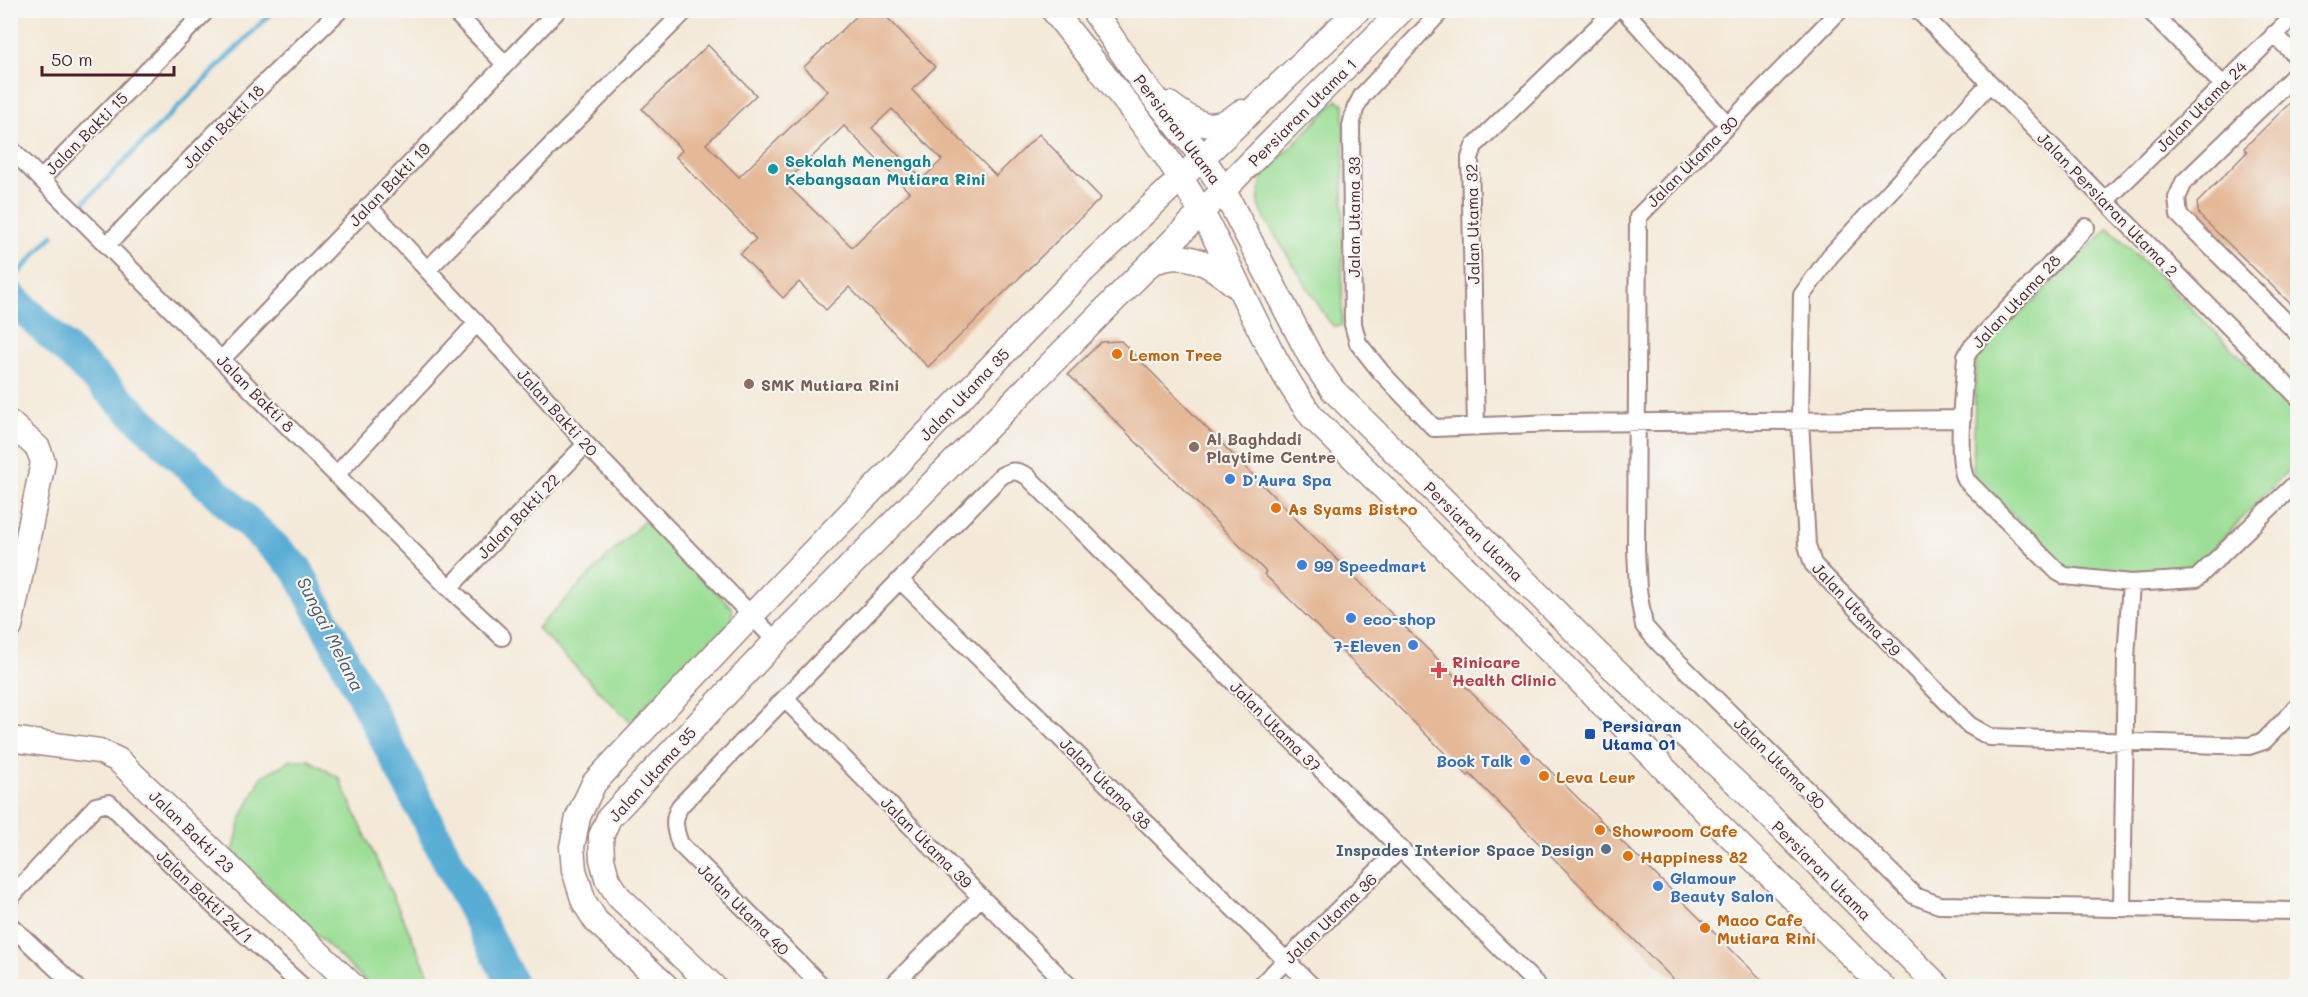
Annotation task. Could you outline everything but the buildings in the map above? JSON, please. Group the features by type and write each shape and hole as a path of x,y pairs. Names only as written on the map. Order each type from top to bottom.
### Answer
{"street":[{"name":"Jalan Bakti 15","path":"40,179 207,10"},
{"name":"Jalan Bakti 18","path":"108,244 250,97 340,10"},
{"path":"453,10 505,64"},
{"name":"Jalan Bakti 19","path":"222,359 558,10"},
{"path":"427,270 686,10"},
{"name":"Persiaran Utama","path":"1053,10 1181,178 1202,214 1292,390 1313,418 1577,678 1714,820 1882,987"},
{"name":"Persiaran Utama","path":"1093,10 1142,82 1203,158 1224,191 1311,358 1333,390 1598,654 1746,792 1938,987"},
{"name":"Persiaran Utama 1","path":"1181,178 1358,10"},
{"name":"Persiaran Utama 1","path":"1202,214 1402,10"},
{"name":"Jalan Utama 33","path":"1442,10 1362,96 1354,109 1351,126 1353,324 1358,343 1381,372 1434,428 1476,427"},
{"name":"Jalan Utama 32","path":"1476,427 1470,158 1474,146 1615,10"},
{"path":"1624,10 1728,125"},
{"name":"Jalan Utama 30","path":"1840,10 1638,217 1636,549 1638,591 1644,626 1915,896 1939,905 2298,911"},
{"name":"Jalan Persiaran Utama 2","path":"1918,10 2298,398"},
{"path":"2150,10 2223,86"},
{"name":"Jalan Utama 24","path":"2105,201 2298,12"},
{"path":"2274,34 2298,58"},
{"path":"1142,82 1189,119 1200,124 1214,126 1229,122 1301,65"},
{"path":"2298,72 2184,182 2177,198 2179,215 2298,334"},
{"name":"Jalan Utama 29","path":"1990,83 1830,256 1802,295 1800,420 1807,545 1813,564 1969,725 1990,737 2249,747 2264,741 2298,706"},
{"name":"Jalan Bakti 8","path":"10,148 449,588 502,637"},
{"name":"Jalan Utama 35","path":"666,987 596,921 584,902 574,870 572,848 578,817 594,783 1084,270 1181,178"},
{"name":"Jalan Bakti 20","path":"368,206 586,444 752,615"},
{"name":"Jalan Utama 35","path":"713,987 619,897 607,878 602,859 601,836 609,818 776,641 1202,214"},
{"name":"Jalan Utama 28","path":"2086,227 1970,349 1966,357 1962,419 1962,469 1966,480 2058,572 2065,576 2131,583 2196,579 2298,481"},
{"path":"1154,262 1167,256 1190,258 1219,270 1240,290"},
{"path":"336,475 477,323"},
{"path":"1476,427 1636,422 1962,419"},
{"path":"10,423 38,448 43,462 10,627"},
{"name":"Jalan Bakti 22","path":"449,588 586,444"},
{"name":"Jalan Utama 37","path":"900,580 1001,476 1011,470 1027,476 1538,987"},
{"path":"784,699 900,580"},
{"name":"Jalan Utama 38","path":"900,580 1312,987"},
{"path":"2122,908 2126,658 2131,583"},
{"path":"752,615 776,641"},
{"name":"Jalan Utama 40","path":"784,699 680,806 674,827 680,844 822,987"},
{"name":"Jalan Utama 39","path":"784,699 1069,987"},
{"name":"Jalan Bakti 23","path":"10,739 99,751 118,760 345,984"},
{"name":"Jalan Bakti 24/1","path":"10,898 96,806 109,803 214,907 302,987"},
{"name":"Jalan Utama 36","path":"1260,987 1400,849"},
{"path":"892,987 981,897"},
{"path":"10,925 75,987"}],"green space":[{"path":"1337,100 1344,104 1342,326 1333,326 1326,317 1258,205 1261,180 1267,171"},
{"path":"2109,228 2297,412 2297,461 2191,572 2068,570 1973,475 1976,356"},
{"path":"647,518 732,608 733,619 636,728 537,628"},
{"path":"292,760 309,760 339,778 434,986 370,986 233,853 241,819 262,776"}],"waterway":[{"path":"81,205 274,10"},
{"path":"10,282 53,235"},
{"name":"Sungai Melana","path":"10,296 297,569 513,986"}],"place":[{"name":"Sekolah Menengah Kebangsaan Mutiara Rini","path":"773,169"},
{"name":"Lemon Tree","path":"1117,354"},
{"name":"SMK Mutiara Rini","path":"749,384"},
{"name":"Al Baghdadi Playtime Centre","path":"1194,447"},
{"name":"D'Aura Spa","path":"1230,479"},
{"name":"As Syams Bistro","path":"1276,508"},
{"name":"99 Speedmart","path":"1302,565"},
{"name":"eco-shop","path":"1351,618"},
{"name":"7-Eleven","path":"1413,645"},
{"name":"Rinicare Health Clinic","path":"1439,670"},
{"name":"Persiaran Utama 01","path":"1590,734"},
{"name":"Book Talk","path":"1525,760"},
{"name":"Leva Leur","path":"1544,776"},
{"name":"Showroom Cafe","path":"1600,830"},
{"name":"Inspades Interior Space Design","path":"1606,849"},
{"name":"Happiness 82","path":"1628,856"},
{"name":"Glamour Beauty Salon","path":"1658,886"},
{"name":"Maco Cafe Mutiara Rini","path":"1705,928"}]}
